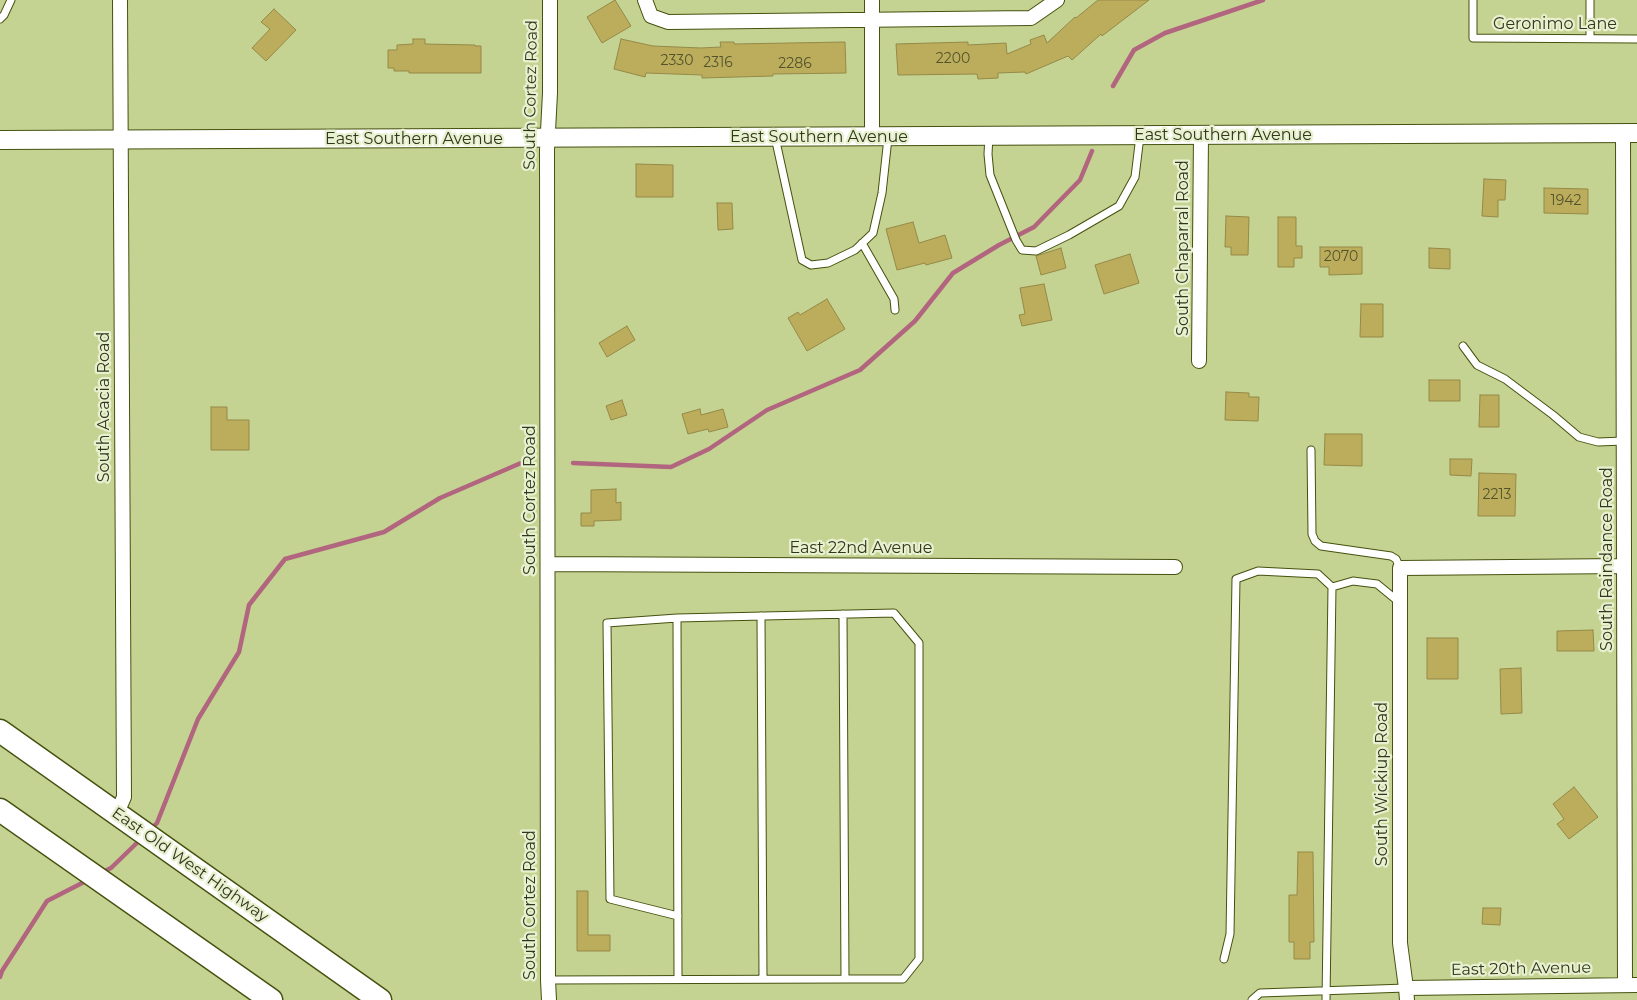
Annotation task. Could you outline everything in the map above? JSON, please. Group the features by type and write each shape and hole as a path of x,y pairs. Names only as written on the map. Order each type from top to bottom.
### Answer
{"main road":[{"name":"East Old West Highway","path":"0,731 380,1000"},
{"path":"0,810 271,1000"}],"street":[{"name":"South Acacia Road","path":"117,813 124,797 120,0"},
{"name":"South Cortez Road","path":"549,1000 547,150 550,0"},
{"path":"646,0 651,16 668,22 1031,18 1057,0"},
{"path":"872,0 880,136"},
{"name":"East Southern Avenue","path":"0,140 1630,133"},
{"name":"South Raindance Road","path":"1630,133 1624,441 1624,566 1631,984"},
{"name":"South Chaparral Road","path":"1199,361 1201,135"},
{"name":"East 22nd Avenue","path":"548,564 1175,567"},
{"path":"1400,568 1624,566"},
{"name":"South Wickiup Road","path":"1400,568 1400,943 1406,994"},
{"name":"East 20th Avenue","path":"1406,994 1631,984"}],"lane":[{"path":"0,19 11,0"},
{"name":"Geronimo Lane","path":"1473,0 1473,38 1637,39"},
{"path":"1590,0 1590,38"},
{"path":"989,136 990,175 1016,240 1022,250 1036,250 1069,235 1119,206 1135,177 1140,135"},
{"path":"775,137 802,260 812,265 828,263 855,250 873,233 882,193 880,136"},
{"path":"862,243 894,299 895,310"},
{"path":"1463,346 1477,365 1505,379 1579,437 1598,442 1624,441"},
{"path":"1311,450 1312,534 1315,542 1321,546 1391,556 1396,559 1400,568"},
{"path":"1224,959 1230,934 1236,579 1258,571 1318,574 1332,587 1326,1000"},
{"path":"1332,587 1353,581 1377,584 1400,602"},
{"path":"548,980 903,979 919,959 919,643 894,613 677,618 607,623 610,899 678,916"},
{"path":"843,614 844,979"},
{"path":"760,616 762,979"},
{"path":"677,618 678,979"},
{"path":"1252,1000 1260,993 1326,991 1406,994"}],"building":[{"path":"615,0 631,26 602,43 587,17"},
{"path":"1098,0 1149,0 1102,36 1101,34 1072,60 1068,56 1026,74 1025,72 998,73 998,78 978,79 977,74 898,75 896,44 968,42 968,45 1006,43 1007,54 1031,44 1030,40 1044,35 1047,43 1075,17"},
{"path":"274,9 296,30 266,61 252,48 270,29 261,22"},
{"path":"413,39 425,39 425,44 481,46 481,73 409,73 409,71 394,71 394,68 388,68 388,50 397,50 397,45 413,44"},
{"path":"621,39 653,46 701,48 721,47 720,42 734,42 734,44 845,42 846,73 773,74 773,76 702,78 702,75 646,73 645,77 614,69"},
{"path":"636,164 673,165 673,197 636,197"},
{"path":"1484,179 1506,180 1505,200 1498,200 1498,217 1482,216"},
{"path":"1544,188 1588,189 1588,214 1544,213"},
{"path":"717,203 732,203 733,229 718,230"},
{"path":"1226,216 1249,217 1248,255 1231,255 1231,247 1225,247"},
{"path":"1278,217 1296,217 1296,246 1302,246 1302,258 1294,258 1294,267 1278,267"},
{"path":"913,222 919,243 945,235 952,258 897,270 886,229"},
{"path":"1320,247 1362,247 1362,274 1329,275 1329,267 1320,267"},
{"path":"1061,248 1066,268 1041,275 1036,256"},
{"path":"1429,248 1450,249 1450,269 1429,268"},
{"path":"1130,254 1139,283 1104,294 1095,265"},
{"path":"1044,284 1052,320 1022,326 1019,315 1025,314 1020,288"},
{"path":"827,299 845,329 807,351 788,318 798,312 800,315"},
{"path":"1361,304 1383,304 1383,337 1360,337"},
{"path":"627,326 635,340 607,357 599,343"},
{"path":"1429,380 1460,380 1460,401 1429,401"},
{"path":"1226,392 1249,393 1249,397 1259,397 1258,421 1225,420"},
{"path":"1480,395 1499,395 1499,427 1479,427"},
{"path":"622,400 627,415 611,420 606,406"},
{"path":"211,407 227,407 227,420 249,420 249,450 211,450"},
{"path":"700,409 701,415 723,409 728,427 709,432 708,429 688,434 682,414"},
{"path":"1325,434 1362,434 1362,466 1324,465"},
{"path":"1450,459 1472,459 1471,476 1450,475"},
{"path":"1479,473 1516,474 1515,516 1478,516"},
{"path":"616,489 616,503 621,502 621,520 594,521 594,526 581,526 581,513 591,513 591,490"},
{"path":"1593,630 1594,651 1557,651 1557,631"},
{"path":"1427,638 1458,638 1458,679 1427,679"},
{"path":"1521,668 1522,713 1501,714 1500,669"},
{"path":"1574,787 1598,817 1569,839 1557,824 1564,819 1553,804"},
{"path":"1298,852 1313,852 1314,942 1310,942 1310,959 1294,959 1294,942 1289,942 1289,895 1297,895"},
{"path":"577,891 588,891 588,935 610,935 610,951 577,951"},
{"path":"1483,908 1501,908 1500,925 1482,924"}],"waterway":[{"path":"1113,86 1134,50 1165,33 1263,0"},
{"path":"573,463 671,467 709,449 767,410 860,370 915,321 953,273 999,245 1034,227 1080,180 1092,151"},
{"path":"150,830 157,823 198,719 239,652 249,605 285,559 384,532 440,498 521,463"},
{"path":"101,873 111,868 141,839"},
{"path":"0,977 47,901 88,880"}]}
